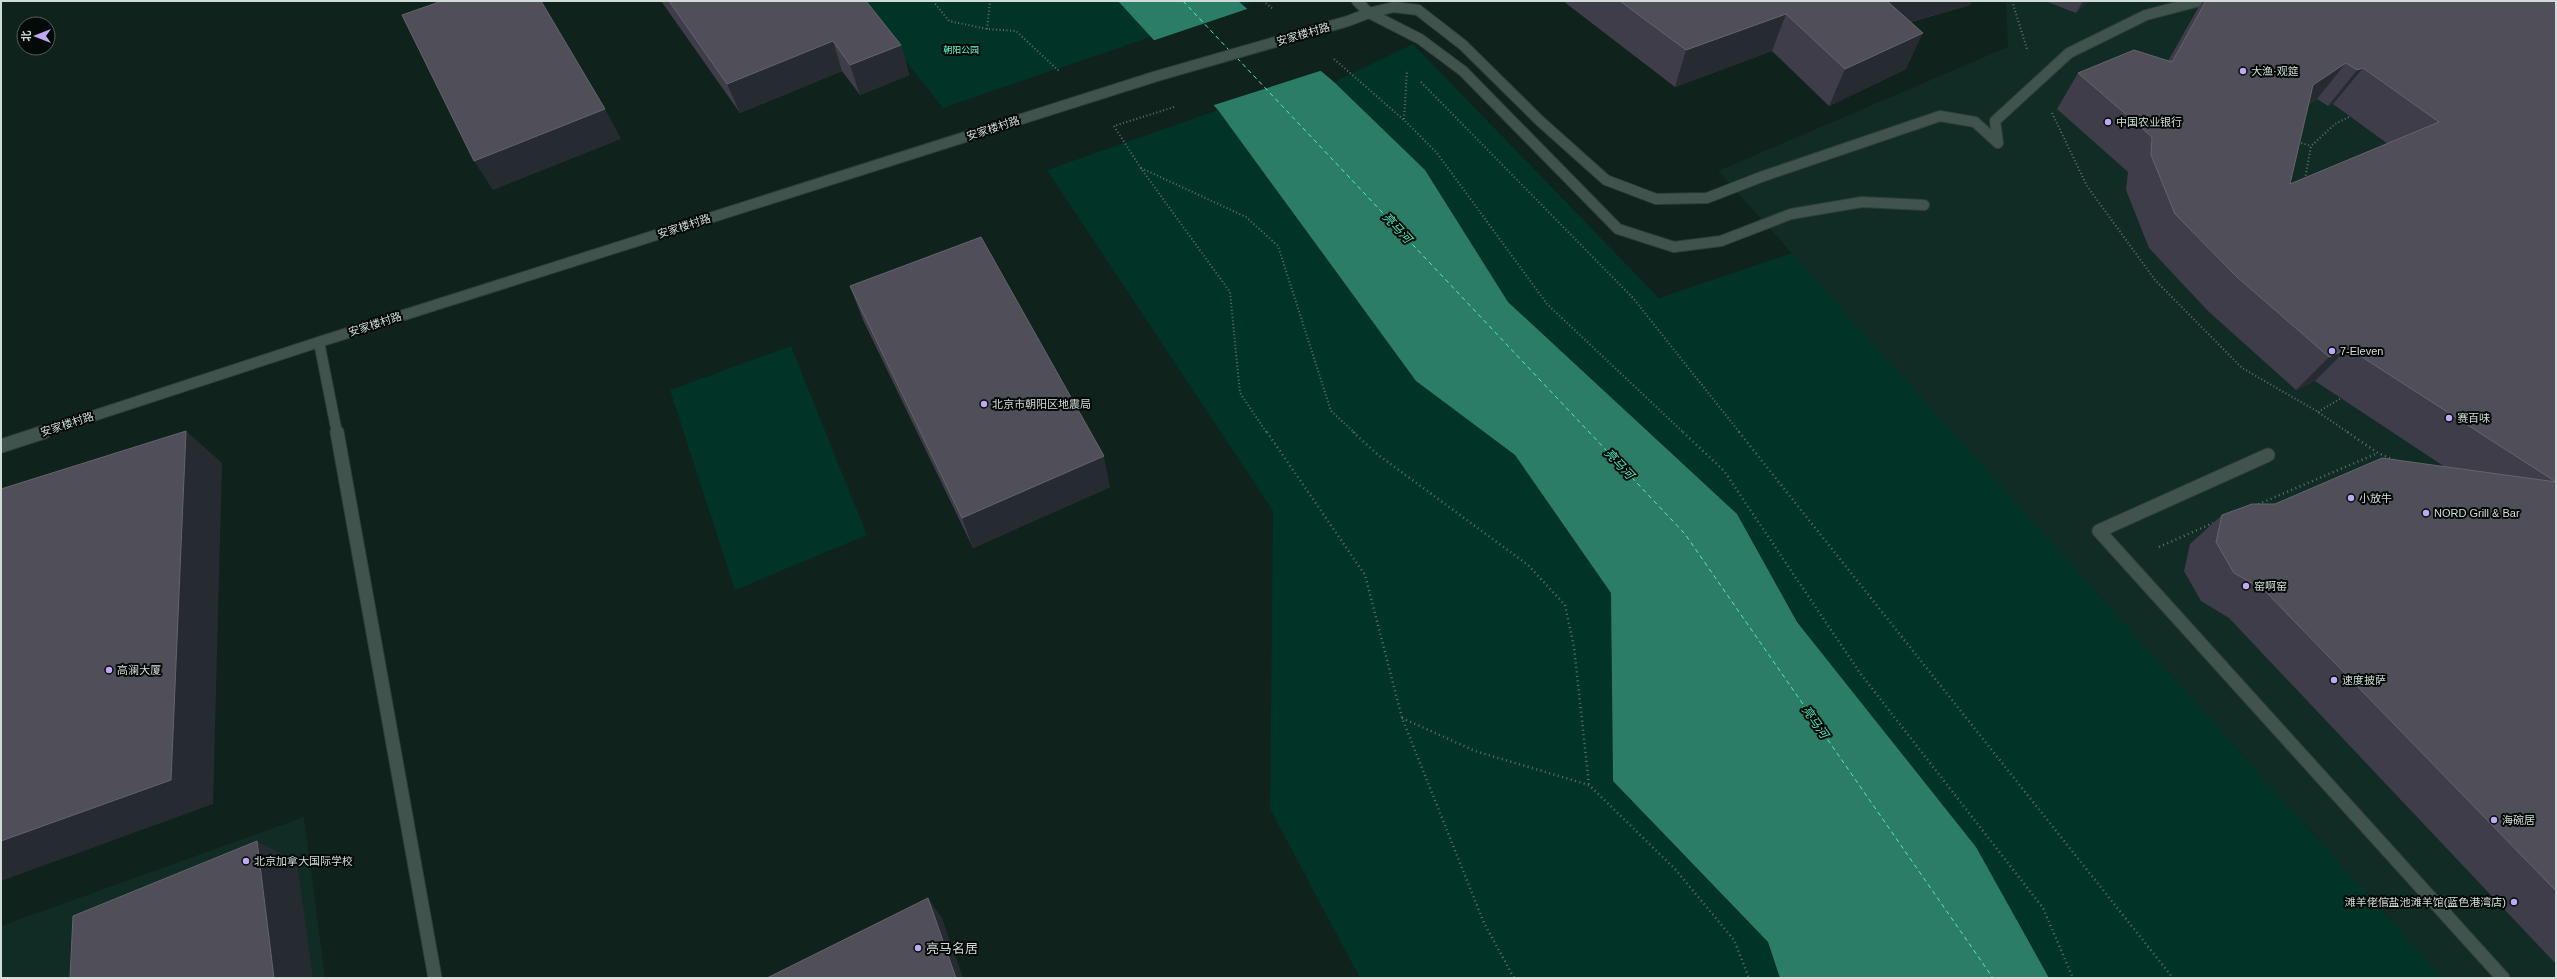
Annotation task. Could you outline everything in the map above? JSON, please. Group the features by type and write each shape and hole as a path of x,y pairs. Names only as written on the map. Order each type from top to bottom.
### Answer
{"street":[{"path":"1357,1 1369,13 1420,39 1463,72 1618,229 1674,247 1721,241 1791,214 1862,202 1924,205"},
{"path":"2037,81 2069,54 2146,15 2200,1"},
{"name":"安家楼村路","path":"1,446 319,342 1088,97 1348,21 1369,13 1394,7 1418,10 1463,45 1540,121 1606,180 1656,199 1707,198 1761,177 1940,116 1975,122 1998,144 1995,121 2037,81"},
{"path":"319,342 334,415 436,978"},
{"path":"2268,455 2099,531 2502,978"}],"path":[{"path":"934,1 949,21 987,29 1016,31 1088,97 1114,126 1140,167 1230,292 1240,393 1366,575 1402,718 1484,923 1514,978"},
{"path":"987,29 990,1"},
{"path":"2012,1 2037,81 2087,186 2155,280 2242,368 2318,412 2378,453 2399,463"},
{"path":"1413,74 1407,68 1404,120 1437,153 1547,304 1724,471 1860,673 2043,908 2073,978"},
{"path":"1418,79 1633,298 2173,978"},
{"path":"1114,126 1180,105"},
{"path":"2305,183 2311,146 2335,124 2356,114"},
{"path":"2296,141 2311,146"},
{"path":"1140,167 1246,217 1278,246 1331,411 1377,454 1528,564 1565,605 1574,648 1589,785"},
{"path":"2318,412 2345,396"},
{"path":"2247,509 2378,453"},
{"path":"2153,549 2218,521"},
{"path":"1402,718 1475,751 1589,785 1675,869 1734,940 1749,978"}],"shaded area":[{"path":"2006,1 2556,1 2556,978 2443,978 1718,171 2008,47"},
{"name":"北京加拿大国际学校","path":"304,817 325,978 1,978 1,926"}],"green space":[{"name":"朝阳公园","path":"858,1 1256,1 943,108"},
{"path":"1413,44 1659,298 1792,253 2443,978 2049,978 1976,847 1797,622 1737,514 1508,302 1425,170 1334,82"},
{"path":"1218,110 1416,381 1515,455 1611,593 1613,781 1768,942 1780,978 1360,978 1270,809 1273,511 1047,170"},
{"path":"791,346 867,535 735,590 670,390"}],"water":[{"name":"亮马河","path":"1118,1 1238,1 1334,82 1425,170 1508,302 1737,514 1797,622 1976,847 2049,978 1780,978 1768,942 1613,781 1611,593 1515,455 1416,381 1218,110"}],"pier":[{"path":"1250,8 1323,70 1211,106 1152,41"}],"building":[{"path":"442,1 541,1 605,109 474,161 402,15"},
{"path":"669,1 866,1 901,45 850,65 833,41 727,84"},
{"path":"1620,1 1887,1 1923,33 1845,69 1786,14 1686,50"},
{"path":"2206,1 2556,1 2556,482 2348,348 2329,357 2237,277 2175,214 2151,155 2152,137 2078,73 2134,50 2172,62","holes":["2346,63 2357,70 2363,68 2439,122 2290,184 2313,85"]},
{"name":"北京市朝阳区地震局","path":"981,237 1104,456 962,518 850,286"},
{"name":"高澜大厦","path":"186,431 171,780 1,841 1,489"},
{"path":"2382,458 2556,482 2556,891 2264,590 2234,573 2216,542 2222,515 2252,504 2275,504"},
{"path":"257,841 274,978 70,978 73,916"},
{"path":"928,898 956,978 767,978"}],"ferry route":[{"path":"1183,1 1229,50"},
{"path":"1237,58 1685,534 1993,978"}],"place":[{"name":"大渔·观筵","path":"2243,71"},
{"name":"中国农业银行","path":"2108,122"},
{"name":"7-Eleven","path":"2332,351"},
{"name":"北京市朝阳区地震局","path":"984,404"},
{"name":"赛百味","path":"2449,418"},
{"name":"小放牛","path":"2351,498"},
{"name":"NORD Grill & Bar","path":"2426,513"},
{"name":"窑啊窑","path":"2246,586"},
{"name":"高澜大厦","path":"109,670"},
{"name":"速度披萨","path":"2334,680"},
{"name":"海碗居","path":"2494,820"},
{"name":"北京加拿大国际学校","path":"246,861"},
{"name":"滩羊佬倌盐池滩羊馆(蓝色港湾店)","path":"2514,902"},
{"name":"亮马名居","path":"918,948"}]}
